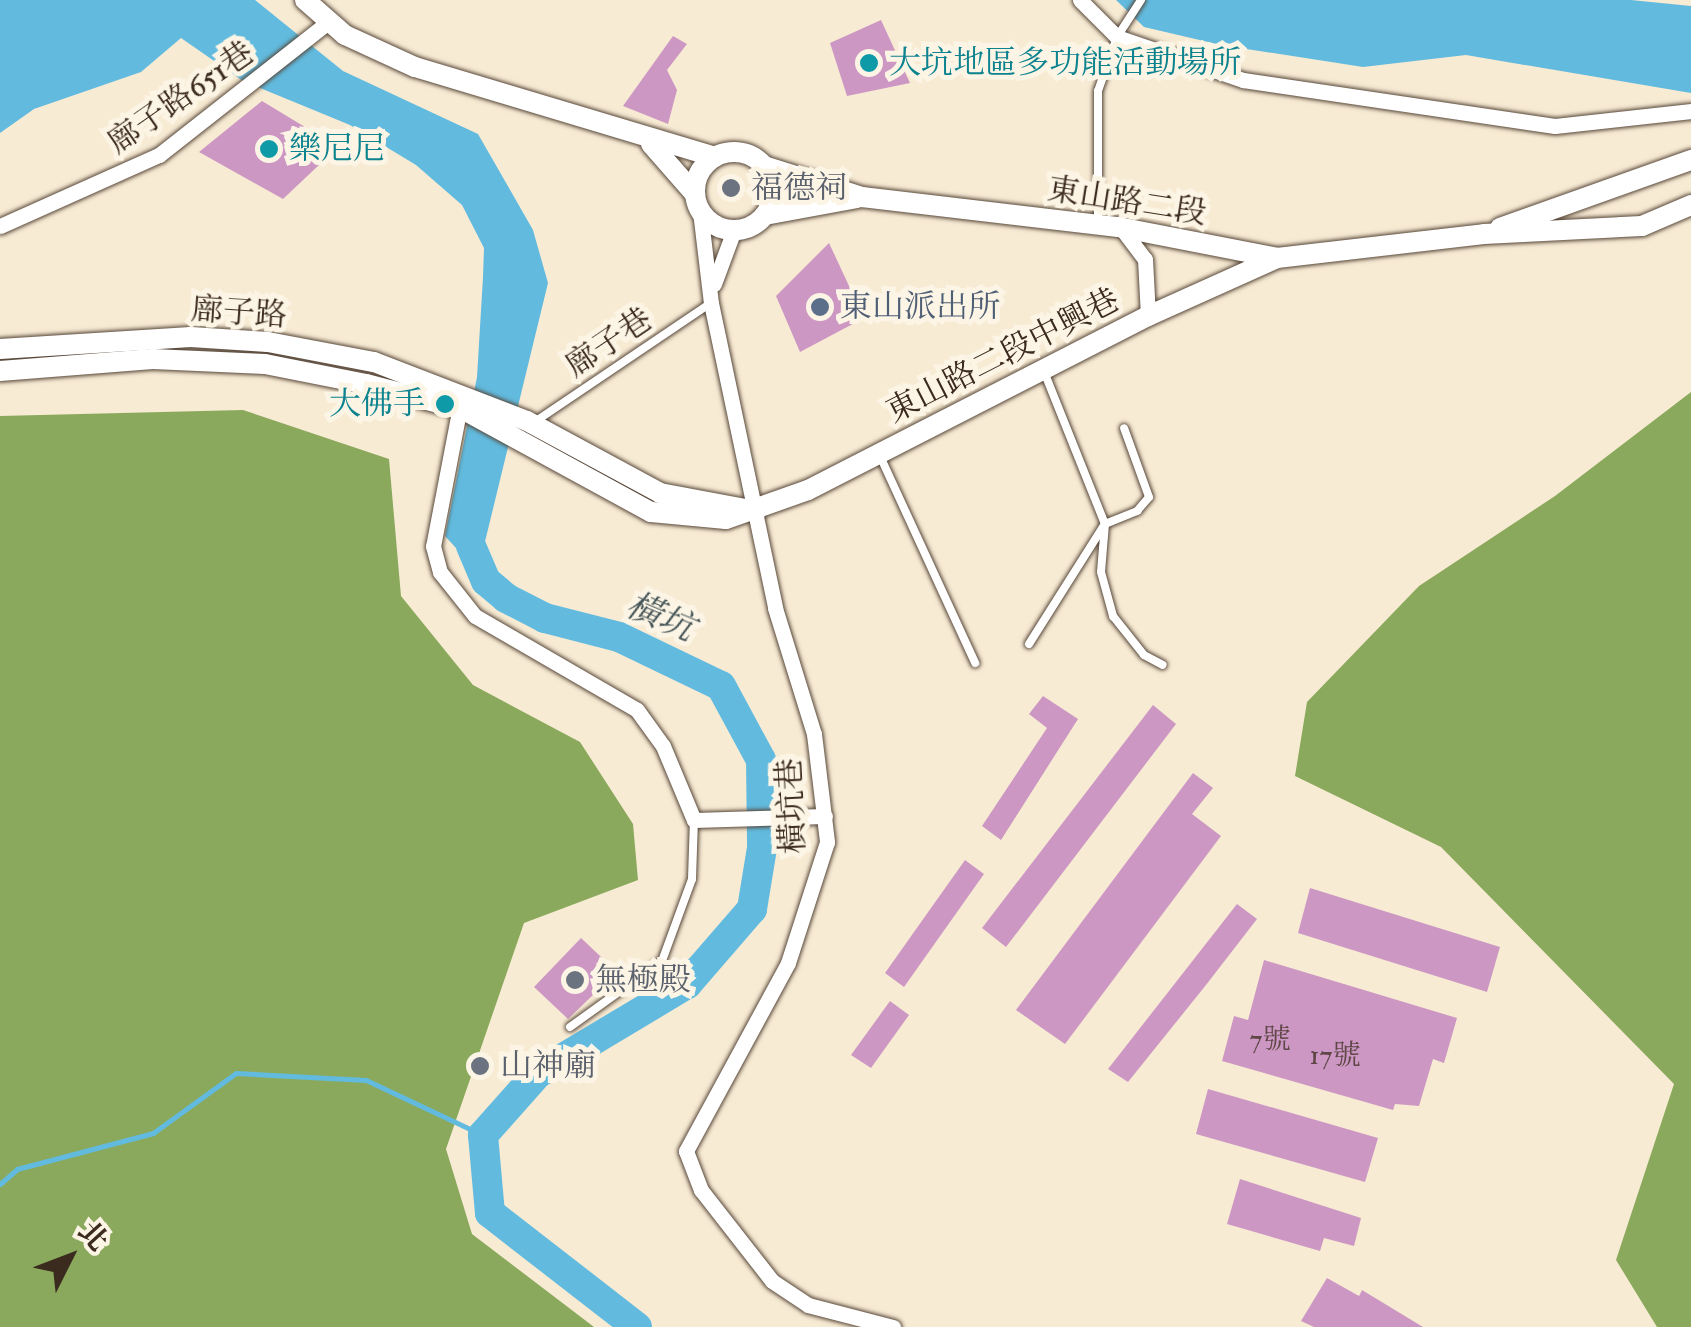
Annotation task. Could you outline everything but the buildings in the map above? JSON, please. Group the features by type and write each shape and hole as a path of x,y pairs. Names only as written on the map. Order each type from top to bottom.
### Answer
{"main road":[{"path":"306,0 328,22 366,47 414,68 649,142 715,157 745,154 764,166 773,191 765,215"},
{"path":"649,142 698,202 734,230 765,215 862,197"},
{"path":"698,202 701,170 715,157"},
{"name":"東山路二段","path":"1484,234 1691,160"},
{"name":"東山路二段","path":"764,166 862,197 1108,226 1277,258 1484,234 1642,226 1691,205"},
{"name":"東山路二段中興巷","path":"758,512 1148,316 1277,258"},
{"name":"廍子路","path":"0,349 191,336 268,342 374,362 463,401"},
{"name":"廍子路","path":"0,371 153,360 265,364 463,401"},
{"path":"463,401 528,427 660,494 758,512"}],"street":[{"path":"1080,0 1117,37 1243,80 1476,120 1554,126 1691,112"},
{"name":"廍子路651巷","path":"0,226 159,156 237,98 328,22"},
{"name":"橫坑巷","path":"698,202 711,302 758,512 775,608 814,734 825,816 822,872 788,963 686,1151 702,1190 772,1281 808,1305 894,1327"},
{"path":"1108,226 1145,260 1148,316"},
{"path":"711,302 716,267 734,230"},
{"path":"463,401 434,520 440,572 476,616 637,710 663,746 694,820 825,816"}],"lane":[{"path":"1108,226 1098,91 1117,37 1141,0"},
{"name":"廍子巷","path":"528,427 711,302"},
{"path":"1043,370 1105,524 1101,572 1113,616 1144,655 1163,665"},
{"path":"1029,644 1105,524 1137,512 1150,498 1124,428"},
{"path":"878,452 975,662"},
{"path":"570,1027 662,961 692,879 694,820"}],"green space":[{"path":"1691,392 1691,1327 1657,1327 1616,1260 1674,1084 1441,847 1295,776 1307,702 1419,586 1555,496"},
{"path":"243,410 389,459 401,596 473,685 580,742 633,824 638,880 524,923 446,1149 472,1234 594,1327 0,1327 0,416"}],"water":[{"path":"0,0 255,0 343,71 478,134 533,230 548,283 482,554 486,581 445,536 477,377 483,277 484,248 462,205 416,165 350,125 243,81 181,38 141,72 34,109 0,133"},
{"path":"1116,0 1631,0 1691,6 1691,93 1466,55 1363,67 1221,45 1144,27"}],"waterway":[{"name":"橫坑","path":"471,546 486,581 506,598 545,618 619,637 721,686 761,760 762,848 752,909 687,984 538,1073 483,1135 490,1213 637,1327"},
{"path":"0,1184 17,1169 153,1133 236,1073 366,1080 483,1135"}],"place":[{"name":"大坑地區多功能活動場所","path":"869,63"},
{"name":"樂尼尼","path":"269,149"},
{"name":"福德祠","path":"731,188"},
{"name":"東山派出所","path":"820,307"},
{"name":"大佛手","path":"445,404"},
{"name":"無極殿","path":"575,980"},
{"name":"山神廟","path":"480,1066"}]}
